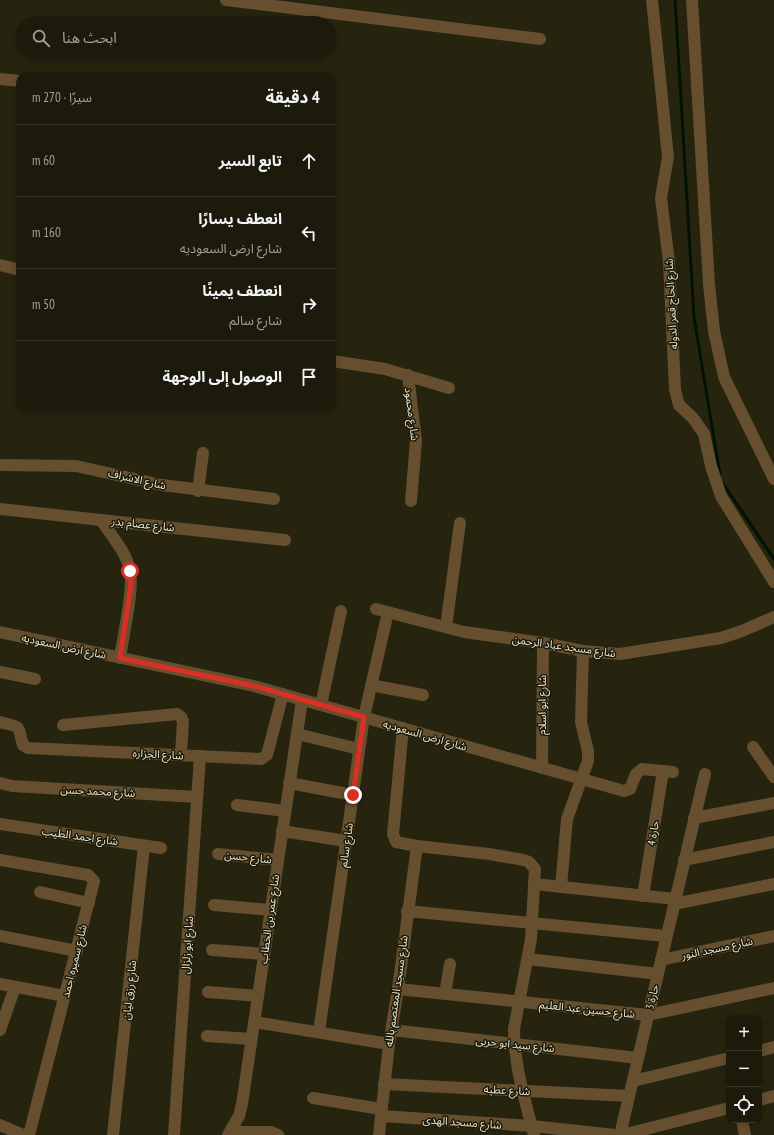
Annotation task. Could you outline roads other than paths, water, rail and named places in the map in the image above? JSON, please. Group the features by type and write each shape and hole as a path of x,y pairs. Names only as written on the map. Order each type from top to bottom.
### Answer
{"street":[{"path":"226,0 540,39"},
{"name":"شارع الحاج قمر الدوله","path":"652,0 668,157 661,198 669,262 675,390 679,405 693,418 704,434 711,466 721,496 774,582"},
{"path":"692,0 709,284 714,331 724,377 774,479"},
{"path":"0,79 16,81"},
{"path":"0,265 16,269"},
{"path":"336,362 385,369 449,388"},
{"name":"شارع محمود","path":"408,375 416,441 411,501"},
{"path":"198,490 203,453"},
{"name":"شارع الاشراف","path":"0,466 76,466 144,482 274,499"},
{"name":"شارع عصام بدر","path":"0,509 285,540"},
{"path":"101,520 124,557 130,571 131,585 120,658"},
{"path":"446,627 460,523"},
{"name":"شارع مسجد عباد الرحمن","path":"382,610 483,635 543,642 583,651 620,654 700,643 742,632 774,617"},
{"name":"شارع سالم","path":"319,1032 359,749 371,685 382,610"},
{"path":"321,705 341,611"},
{"name":"شارع ارض السعوديه","path":"0,632 254,686 581,780 626,791 630,789 636,774 642,769 668,771"},
{"name":"شارع ابو اسلام","path":"542,768 543,642"},
{"path":"561,887 567,819 588,761 588,751 581,722 583,651"},
{"path":"0,672 35,679"},
{"path":"371,685 423,695"},
{"name":"شارع الجزاره","path":"0,722 18,728 22,733 23,745 26,747 265,758 268,753 284,694"},
{"name":"شارع عمر بن الخطاب","path":"229,1133 240,1110 302,700"},
{"path":"63,725 177,714 183,721 181,755"},
{"path":"403,728 393,834 396,842 524,860 529,862 535,870 533,923 528,959 514,1029 514,1043 521,1091 533,1131"},
{"path":"297,734 359,749"},
{"path":"753,747 774,777"},
{"name":"شارع ابو زلزال","path":"174,1135 200,756"},
{"name":"حارة 4","path":"643,896 668,771"},
{"name":"حارة 3","path":"621,1135 666,936 705,774"},
{"name":"شارع محمد حسن","path":"0,783 12,786 197,797"},
{"path":"289,783 353,795"},
{"path":"694,818 774,803"},
{"path":"237,805 285,811"},
{"name":"شارع احمد الطيب","path":"0,824 161,848"},
{"path":"282,831 346,841"},
{"path":"684,860 774,842"},
{"name":"شارع رزق ليان","path":"113,1135 144,846"},
{"name":"شارع مسجد المعتصم بالله","path":"379,1135 388,1044 392,1030 417,846"},
{"name":"شارع حسن","path":"218,854 278,860"},
{"name":"شارع سميره احمد","path":"0,860 88,876 92,879 94,884 65,996 22,1134"},
{"path":"534,884 643,896 674,902 774,884"},
{"path":"40,892 89,903"},
{"path":"214,905 270,910"},
{"path":"407,911 666,936"},
{"path":"0,936 76,950"},
{"name":"شارع مسجد النور","path":"661,960 774,936"},
{"path":"212,950 264,954"},
{"path":"528,959 658,974"},
{"path":"444,994 450,964"},
{"path":"0,984 65,996"},
{"path":"0,1030 15,987"},
{"name":"شارع حسين عبد العليم","path":"398,989 648,1016 774,988"},
{"path":"208,992 258,996"},
{"path":"254,1022 388,1044"},
{"name":"شارع سيد ابو حربى","path":"392,1030 638,1058"},
{"path":"207,1036 251,1039"},
{"path":"762,1050 774,1047"},
{"path":"633,1081 726,1062"},
{"name":"شارع عطيه","path":"384,1084 629,1096"},
{"path":"762,1099 774,1096"},
{"name":"شارع مسجد الهدى","path":"313,1098 381,1113 533,1131 615,1135"},
{"path":"621,1135 726,1109"},
{"path":"743,1123 746,1135"},
{"path":"0,1125 22,1134"},
{"path":"229,1133 271,1132 278,1135"}],"waterway":[{"path":"675,0 694,317 720,475"},
{"path":"722,482 774,559"}]}
